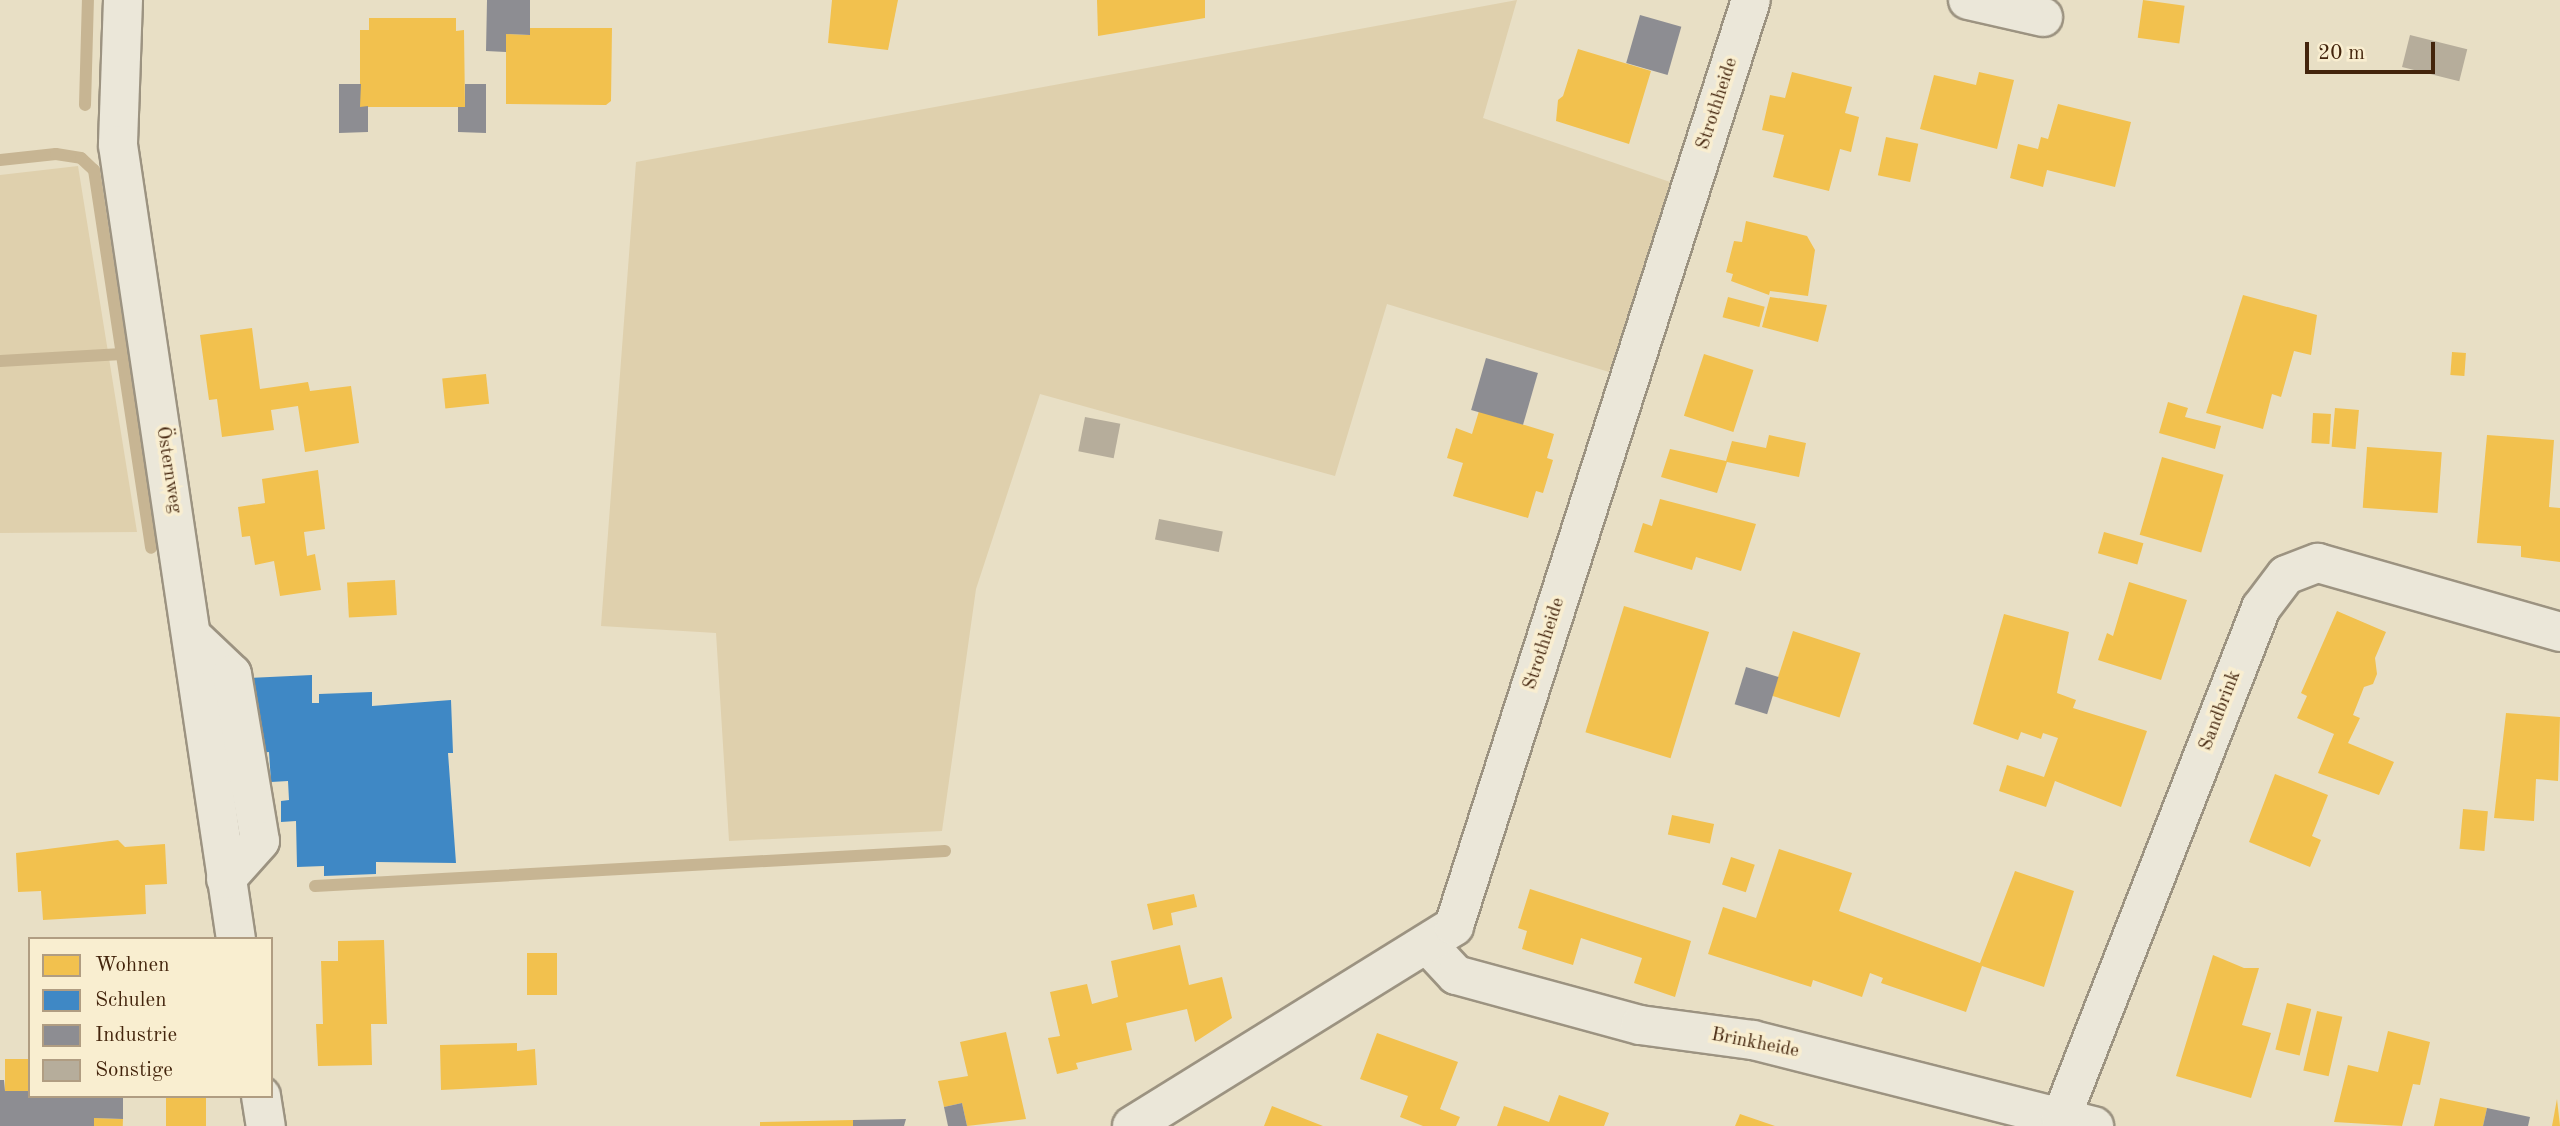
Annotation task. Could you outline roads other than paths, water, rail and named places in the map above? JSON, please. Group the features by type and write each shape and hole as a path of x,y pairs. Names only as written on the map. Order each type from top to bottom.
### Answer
{"street":[{"name":"Östernweg","path":"123,0 118,145 194,638 236,937"},
{"name":"Strothheide","path":"1132,1126 1428,945 1454,926 1751,0"},
{"path":"1968,0 2043,17"},
{"name":"Sandbrink","path":"2078,1122 2261,608 2286,575 2318,563 2560,632"},
{"name":"Brinkheide","path":"1428,945 1456,975 1469,979 1640,1025 1753,1040 2078,1122"},
{"path":"261,1098 266,1126"}],"waterway":[{"path":"85,105 88,0"},
{"path":"0,160 56,154 81,158 94,170 151,548"},
{"path":"0,361 122,354"},
{"path":"315,886 945,851"}]}
